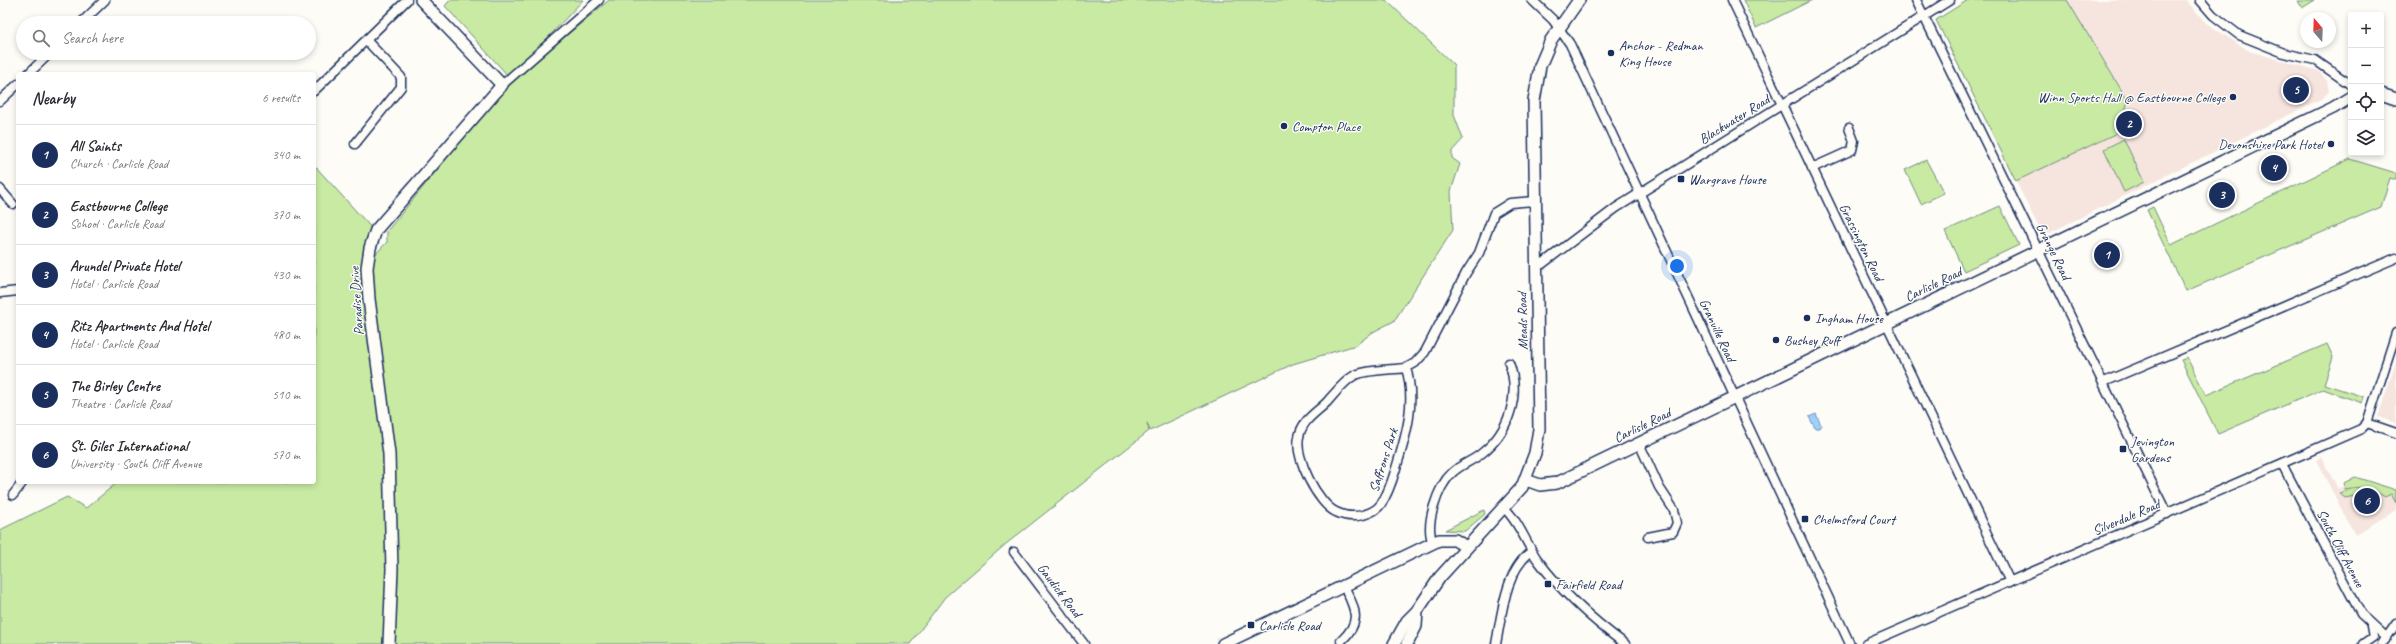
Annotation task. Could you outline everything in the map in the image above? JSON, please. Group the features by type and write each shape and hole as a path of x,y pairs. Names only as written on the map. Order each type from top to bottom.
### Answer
{"street":[{"path":"88,16 105,0"},
{"path":"316,89 367,41 407,0"},
{"path":"421,0 502,85"},
{"name":"Paradise Drive","path":"389,644 392,569 389,454 369,299 367,268 370,248 376,230 502,85 599,0"},
{"name":"Granville Road","path":"1532,0 1560,28 1574,50 1850,644"},
{"name":"Meads Road","path":"1394,644 1407,620 1417,611 1428,592 1466,547 1514,497 1526,480 1536,453 1539,429 1534,202 1534,101 1540,66 1551,40 1579,0"},
{"name":"Grassington Road","path":"1732,0 2010,582"},
{"name":"Grange Road","path":"1916,0 2168,514"},
{"name":"Blackwater Road","path":"1536,265 1542,264 1609,212 1950,0"},
{"path":"2200,0 2213,15 2239,35 2284,53 2316,60 2350,84"},
{"path":"355,144 401,87 401,77 367,41"},
{"path":"30,72 43,60"},
{"path":"0,102 16,86"},
{"path":"2384,95 2396,99"},
{"name":"Carlisle Road","path":"1526,480 1540,485 1557,483 2038,249 2333,108 2348,99"},
{"path":"1812,168 1852,150 1854,141 1849,128"},
{"path":"0,189 13,204"},
{"path":"1406,368 1414,363 1424,352 1466,273 1479,253 1494,213 1510,203 1534,202"},
{"path":"2104,382 2396,258"},
{"path":"0,293 16,291"},
{"path":"2396,333 2367,424 2396,433"},
{"path":"1433,543 1428,529 1429,521 1445,482 1452,473 1483,453 1493,443 1511,410 1516,387 1509,363"},
{"name":"Saffrons Park","path":"1406,368 1412,385 1409,418 1402,450 1385,498 1377,508 1365,514 1351,516 1337,513 1325,503 1307,474 1298,443 1302,429 1309,417 1351,378 1365,372 1406,368"},
{"name":"Silverdale Road","path":"1866,644 2353,434 2367,424"},
{"path":"1639,443 1656,482 1676,517 1676,527 1673,532 1648,537"},
{"name":"South Cliff Avenue","path":"2282,464 2361,614 2384,641"},
{"path":"14,495 22,484"},
{"path":"1504,508 1514,520 1532,551 1553,580 1573,603 1625,644"},
{"path":"1223,644 1433,543 1449,539 1466,547"},
{"path":"1496,644 1503,608 1515,571 1522,560 1532,551"},
{"name":"Gaudick Road","path":"1014,552 1084,644"},
{"path":"1341,641 1353,627 1355,620 1353,604 1344,586"},
{"name":"Meads Road","path":"1407,644 1416,626 1417,611"},
{"path":"2384,641 2396,624"},
{"path":"2363,644 2373,637 2372,626"}],"shaded area":[{"path":"1968,0 2186,0 2206,23 2249,51 2319,71 2327,81 2329,91 2323,98 2043,236 1936,20"},
{"path":"2396,362 2396,423 2378,417"},
{"path":"2321,457 2338,489 2358,479 2396,492 2396,510 2355,535 2316,460"}],"green space":[{"path":"450,0 583,0 510,78 445,6"},
{"path":"609,0 1386,0 1454,65 1454,115 1463,139 1452,151 1452,158 1460,164 1451,191 1453,230 1394,321 1373,332 1356,345 1293,364 1150,431 1147,423 1149,431 1006,544 945,597 910,644 0,644 0,530 67,497 86,508 116,484 316,484 316,167 377,234 366,264 387,242 387,231 507,85"},
{"path":"1743,0 1812,0 1756,28"},
{"path":"1968,0 2067,0 2128,101 2119,132 2016,181 1936,20"},
{"path":"2297,0 2315,0 2302,8"},
{"path":"2124,139 2144,182 2124,192 2104,149"},
{"path":"2350,159 2396,173 2396,180 2390,178 2381,207 2186,291 2147,210 2153,207 2171,245"},
{"path":"1926,160 1944,193 1921,204 1905,170"},
{"path":"2000,206 2019,245 1964,271 1945,231"},
{"path":"2327,344 2333,357 2324,384 2364,397 2362,403 2323,389 2218,434 2181,360 2187,358 2206,395"},
{"path":"2355,477 2396,490 2396,503 2391,494 2385,497 2376,492 2365,489 2345,489 2344,483"},
{"path":"2355,488 2369,492 2359,497 2355,496 2345,498 2339,493"},
{"path":"1484,510 1485,514 1465,531 1445,530"}],"water":[{"path":"1816,414 1821,425 1819,428 1815,428 1809,417"},
{"path":"2376,492 2379,497 2369,504 2366,499"}],"place":[{"name":"Anchor - Redman King House","path":"1611,53"},
{"name":"The Birley Centre","path":"2296,90"},
{"name":"Winn Sports Hall @ Eastbourne College","path":"2233,97"},
{"name":"Eastbourne College","path":"2129,124"},
{"name":"Compton Place","path":"1284,126"},
{"name":"Devonshire Park Hotel","path":"2331,144"},
{"name":"Ritz Apartments And Hotel","path":"2274,168"},
{"name":"Wargrave House","path":"1681,179"},
{"name":"Arundel Private Hotel","path":"2222,195"},
{"name":"All Saints","path":"2107,255"},
{"name":"Ingham House","path":"1807,318"},
{"name":"Bushey Ruff","path":"1776,340"},
{"name":"Jevington Gardens","path":"2123,449"},
{"name":"St. Giles International","path":"2367,501"},
{"name":"Chelmsford Court","path":"1805,519"},
{"name":"Fairfield Road","path":"1548,584"},
{"name":"Carlisle Road","path":"1251,625"}]}
